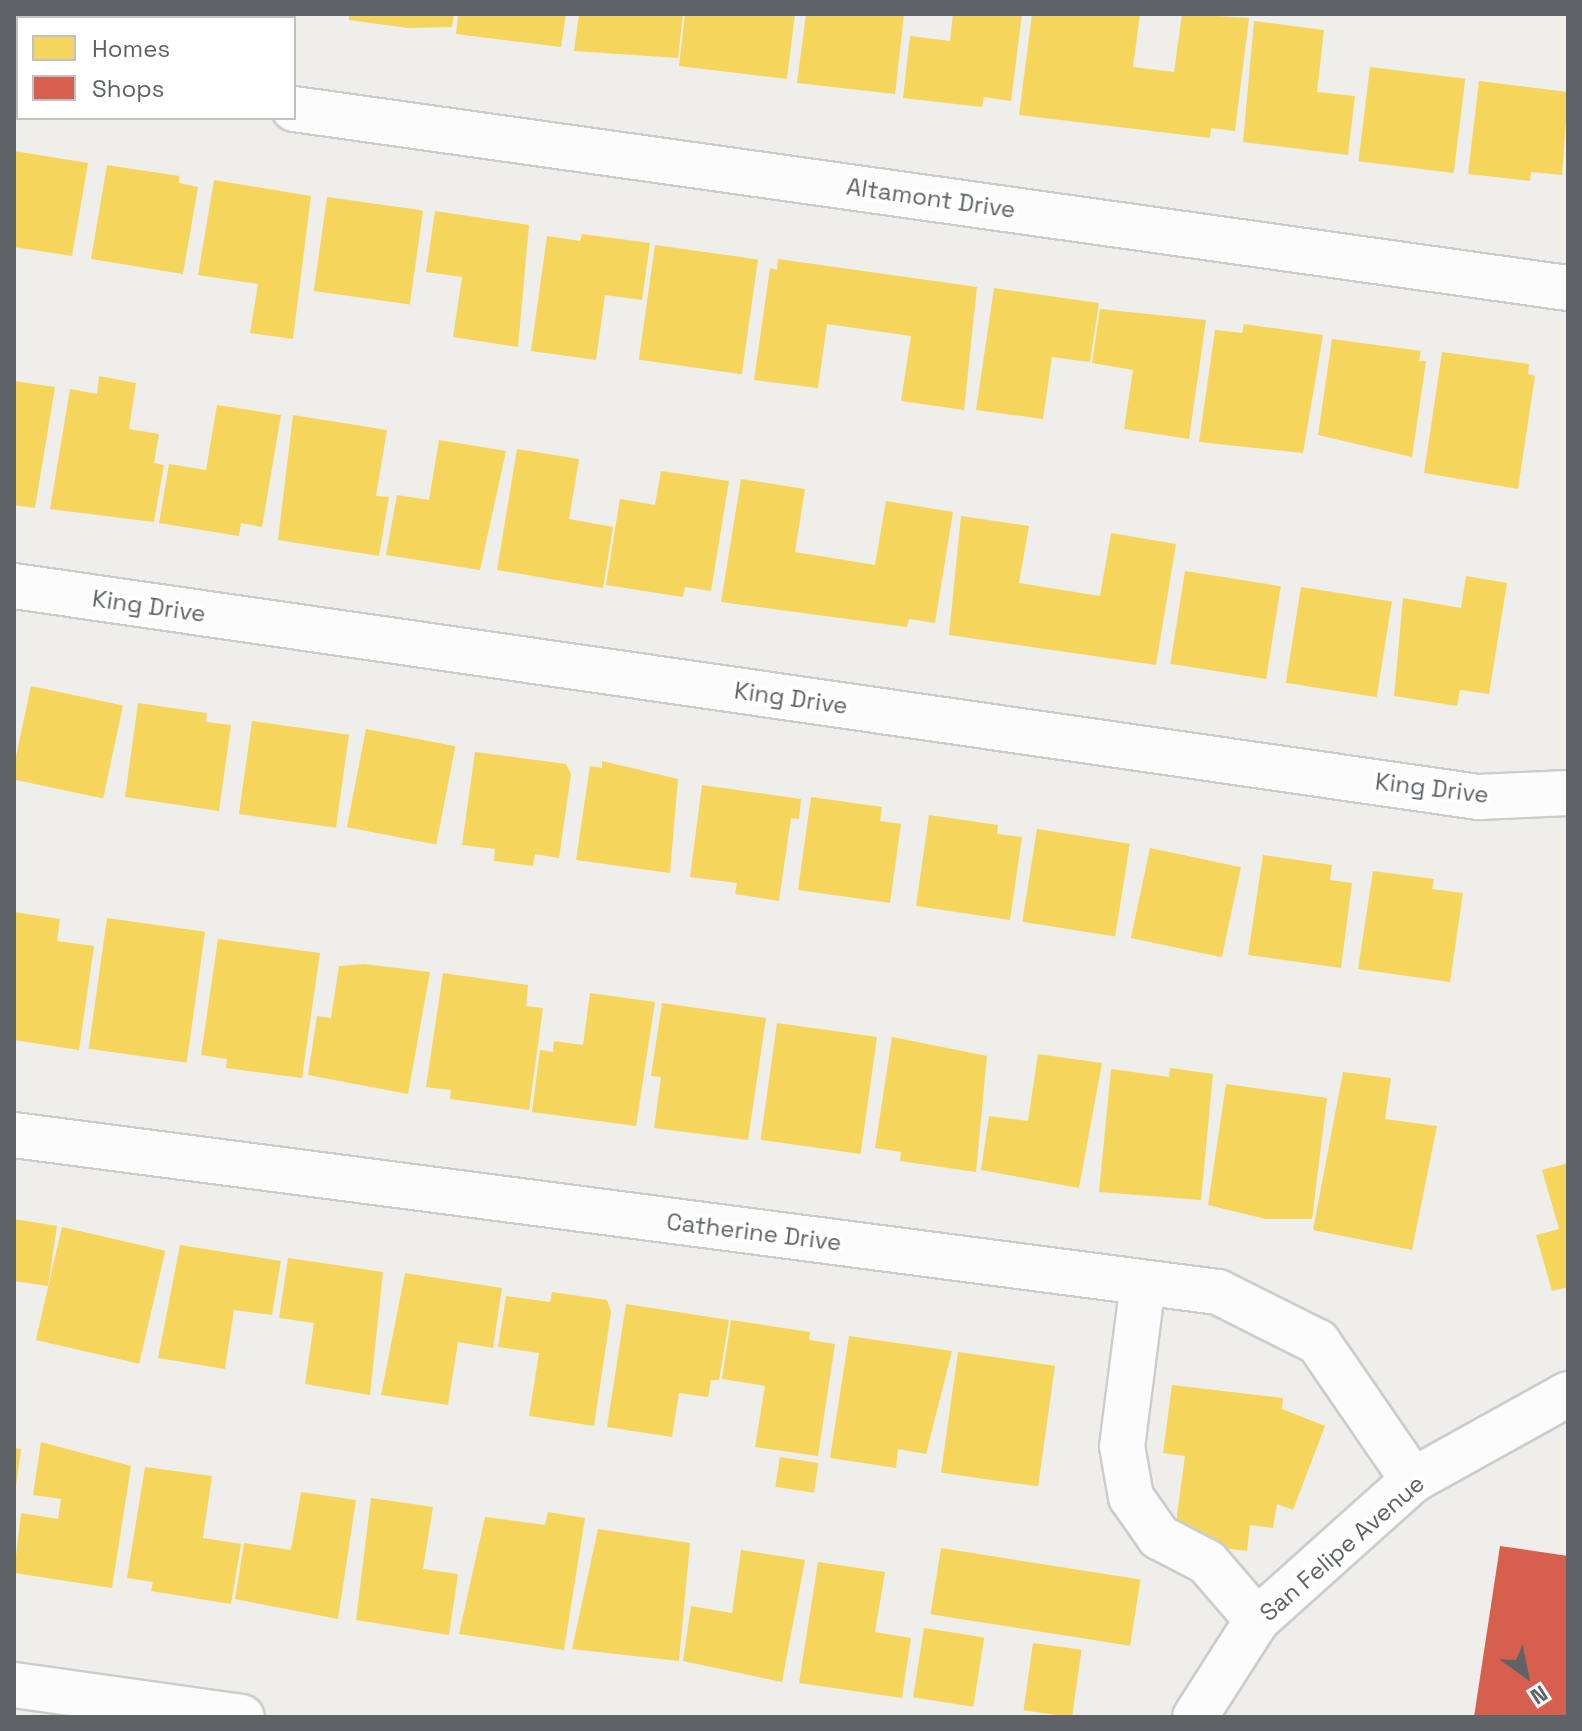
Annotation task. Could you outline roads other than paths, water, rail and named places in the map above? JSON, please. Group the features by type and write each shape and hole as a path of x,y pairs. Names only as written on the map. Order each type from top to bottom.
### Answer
{"street":[{"name":"Altamont Drive","path":"296,109 1568,288"},
{"name":"King Drive","path":"14,586 1479,797 1568,793"},
{"name":"Catherine Drive","path":"14,1135 1218,1292 1318,1342 1413,1480"},
{"path":"1143,1283 1122,1446 1131,1497 1159,1537 1207,1562 1257,1620"},
{"name":"San Felipe Avenue","path":"1195,1717 1257,1620 1413,1480 1568,1394"},
{"path":"14,1685 242,1717"}]}
